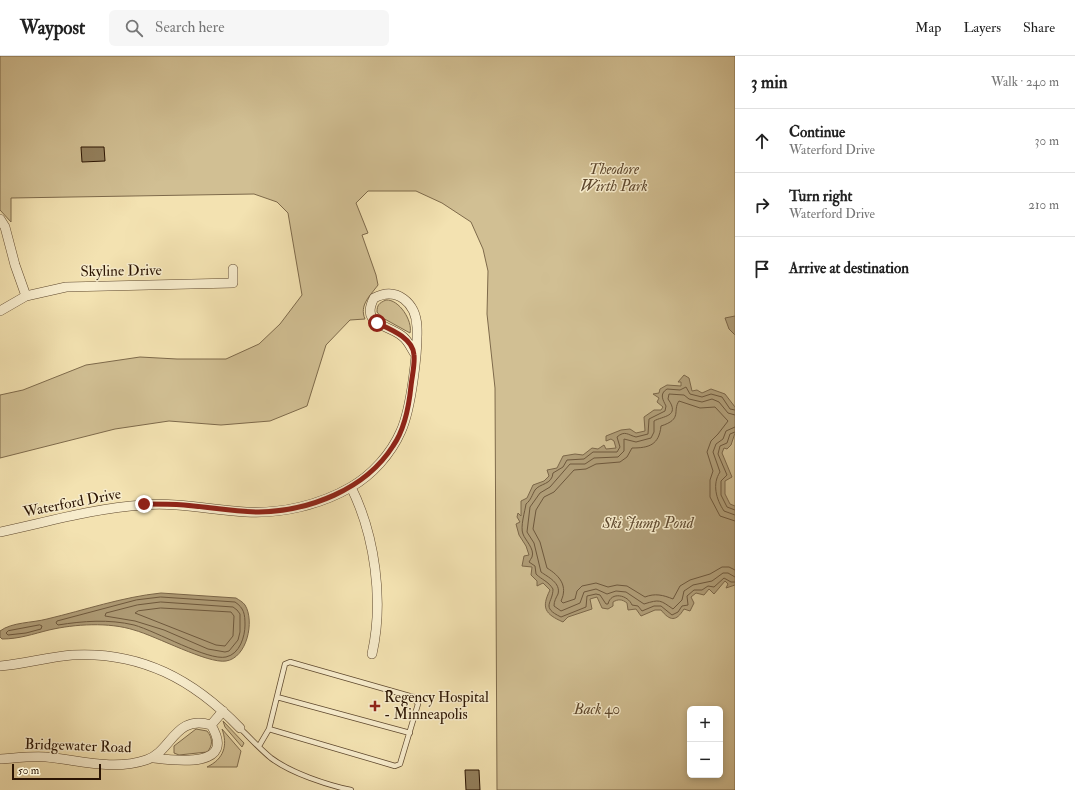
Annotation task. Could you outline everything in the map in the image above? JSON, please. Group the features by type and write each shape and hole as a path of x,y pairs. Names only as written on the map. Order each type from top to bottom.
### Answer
{"street":[{"path":"0,219 5,228 15,265 26,296"},
{"name":"Skyline Drive","path":"0,311 26,296 66,287 233,283 233,269"},
{"name":"Waterford Drive","path":"0,532 106,510 144,504 182,505 247,512 273,511 315,502 351,487 384,459 394,446 401,431 411,392 417,327 412,309 400,296 393,293 380,295 374,298 370,309 371,317 377,323 404,337 414,354"},
{"path":"351,487 365,518 373,555 377,624 372,654"},
{"path":"0,666 72,656 118,658 145,664 168,673 202,694 223,711 240,728"},
{"path":"154,758 170,739 189,724 196,722 211,725 223,711"},
{"name":"Bridgewater Road","path":"0,759 44,757 102,765 121,765 136,764 154,758 179,761 205,759 213,754 217,747 216,733 211,725"}],"lane":[{"path":"258,746 269,729 285,664 290,662 413,697 418,704 400,764 395,766 269,729"},
{"path":"276,697 410,733"},
{"path":"240,728 272,758 286,767 334,788 351,790"}],"green space":[{"name":"Theodore Wirth Park","path":"0,56 735,56 735,790 497,790 495,388 487,314 488,271 483,249 471,222 442,203 416,191 368,191 356,203 368,233 362,235 378,285 364,305 363,309 365,319 350,320 326,345 307,406 270,421 221,425 169,421 115,429 0,458 0,395 23,390 86,365 140,357 226,359 259,344 280,324 302,295 288,213 277,202 254,194 11,198 11,222 0,210"},
{"path":"386,300 396,303 404,312 409,323 410,333 381,317 377,312 379,304"},
{"path":"223,721 244,743 242,747 225,727"},
{"path":"196,729 207,731 211,739 209,750 207,752 179,755 174,753 174,746"},
{"path":"222,729 241,751 237,767 207,767 213,764 221,756 223,751 225,741"}],"water":[{"path":"735,316 735,335 729,329 725,318"},
{"name":"Ski Jump Pond","path":"684,375 689,378 692,391 697,390 702,393 711,389 725,394 735,407 735,433 731,445 727,449 724,448 722,453 732,477 725,481 725,494 730,504 735,506 735,585 726,588 728,584 725,581 714,594 709,589 704,595 696,593 691,597 694,603 690,611 684,609 676,618 670,618 661,610 655,610 641,616 636,609 628,610 627,603 620,600 613,602 613,606 608,609 602,608 597,597 590,599 592,609 568,617 563,622 557,619 546,610 545,606 550,590 543,583 537,586 537,581 531,575 532,567 522,566 524,556 529,555 526,546 519,535 516,524 520,522 517,517 518,513 521,516 521,501 527,498 533,485 544,481 549,476 547,470 557,468 563,456 575,454 583,455 592,448 598,449 604,445 606,449 616,448 614,441 611,439 606,441 606,436 621,430 630,429 636,433 645,431 644,417 654,410 661,410 663,407 657,402 659,398 653,394 659,393 660,389 667,385 681,386 681,382 678,382"},
{"path":"161,593 236,598 245,605 248,612 249,629 244,646 233,658 226,661 218,661 195,654 144,633 124,627 103,625 70,626 14,638 2,639 0,637 0,631 10,626 47,619 132,597"}],"building":[{"path":"81,147 104,147 105,161 82,162"},
{"path":"465,770 479,770 480,790 466,790"}],"place":[{"name":"Regency Hospital - Minneapolis","path":"375,706"}],"route":[{"path":"144,504 182,505 247,512 286,510 330,497 351,487 362,479 384,459 394,446 406,416 411,392 414,354 404,337 377,323"}],"park label":[{"name":"Back 40","path":"597,709"}]}
